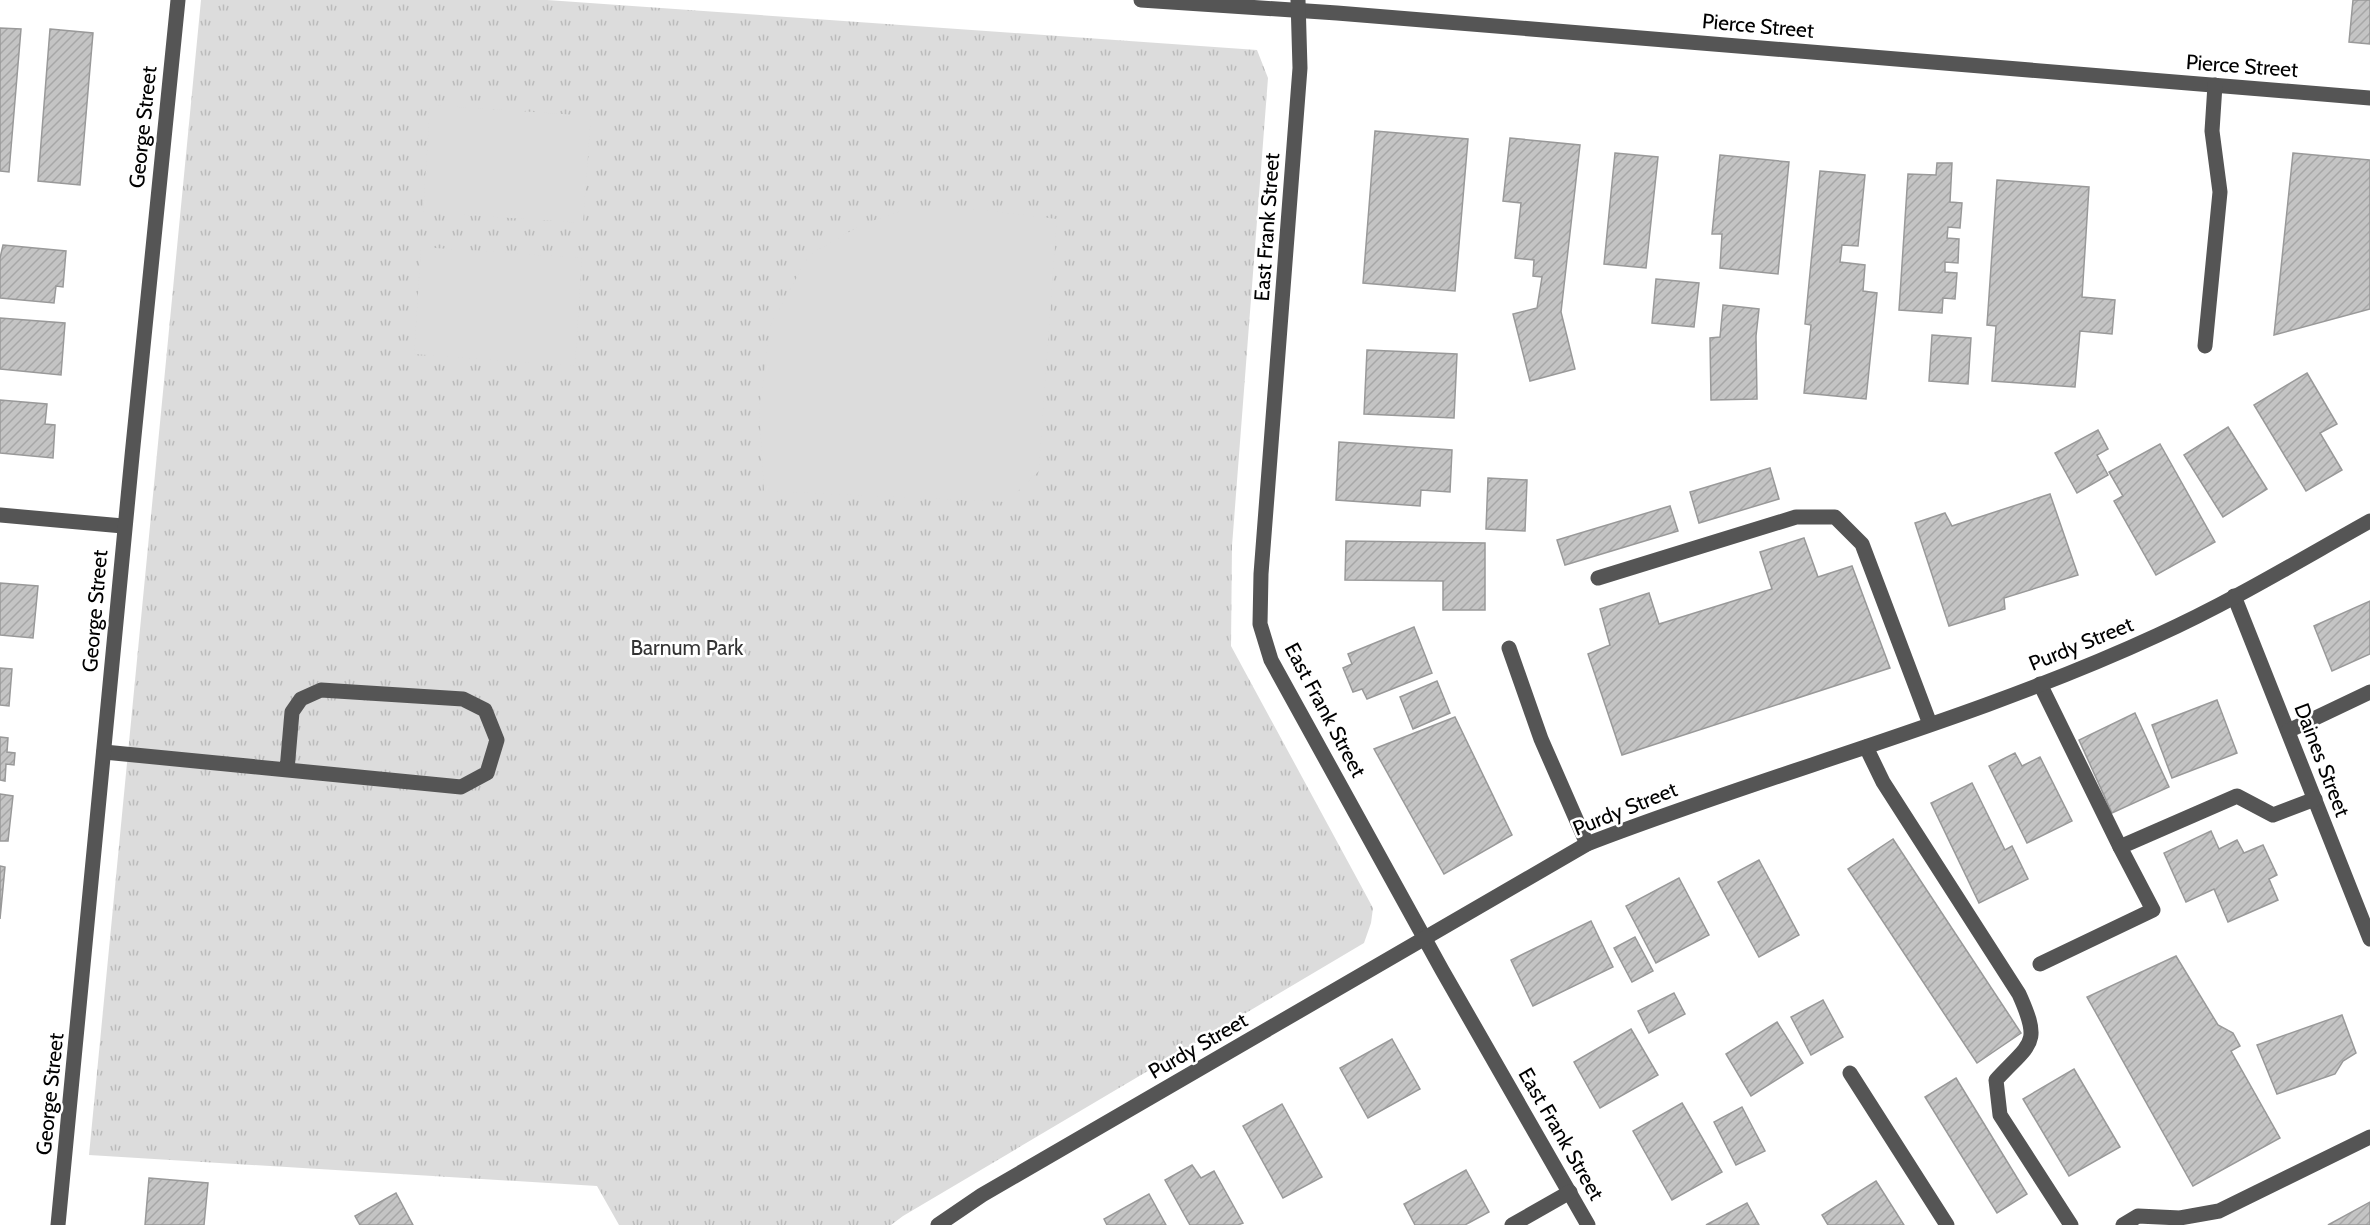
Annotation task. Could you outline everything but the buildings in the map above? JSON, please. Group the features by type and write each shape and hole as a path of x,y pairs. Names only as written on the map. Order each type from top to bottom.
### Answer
{"street":[{"name":"George Street","path":"58,1225 104,752 123,526 178,0"},
{"name":"Pierce Street","path":"1141,0 1298,5 2370,98"},
{"name":"East Frank Street","path":"1298,5 1300,68 1261,574 1260,624 1271,660 1426,937 1442,970 1588,1225"},
{"path":"2205,346 2220,192 2212,130 2214,85"},
{"path":"0,515 123,526"},
{"path":"1598,578 1796,517 1835,517 1862,544 1930,724"},
{"name":"Purdy Street","path":"938,1225 982,1195 1587,844 1672,811 1866,747 2040,684 2159,635 2370,521"},
{"name":"Daines Street","path":"2234,596 2370,939"},
{"path":"1509,648 1541,739 1587,844"},
{"path":"2040,684 2153,910 2040,964"},
{"path":"104,752 287,770 461,787 487,773 497,740 485,710 463,699 321,690 301,699 292,712 287,770"},
{"path":"2288,731 2370,692"},
{"path":"1866,747 1883,782 2019,994 2032,1024 2031,1041 1996,1080 2000,1114 2071,1225"},
{"path":"2120,847 2237,796 2273,815 2315,800"},
{"path":"1850,1073 1947,1225"},
{"path":"2123,1225 2138,1216 2180,1218 2219,1211 2370,1137"},
{"path":"1512,1225 1570,1192"}],"green space":[{"name":"Barnum Park","path":"201,0 547,0 1257,50 1268,78 1232,546 1231,646 1373,908 1364,943 891,1225 619,1225 597,1186 89,1155"},
{"path":"430,105 591,116 583,223 423,212"},
{"path":"906,209 973,209 1057,219 1039,471 1007,502 764,491 759,409 771,324 809,255 861,225"},
{"path":"421,247 582,258 575,366 414,354"}]}
